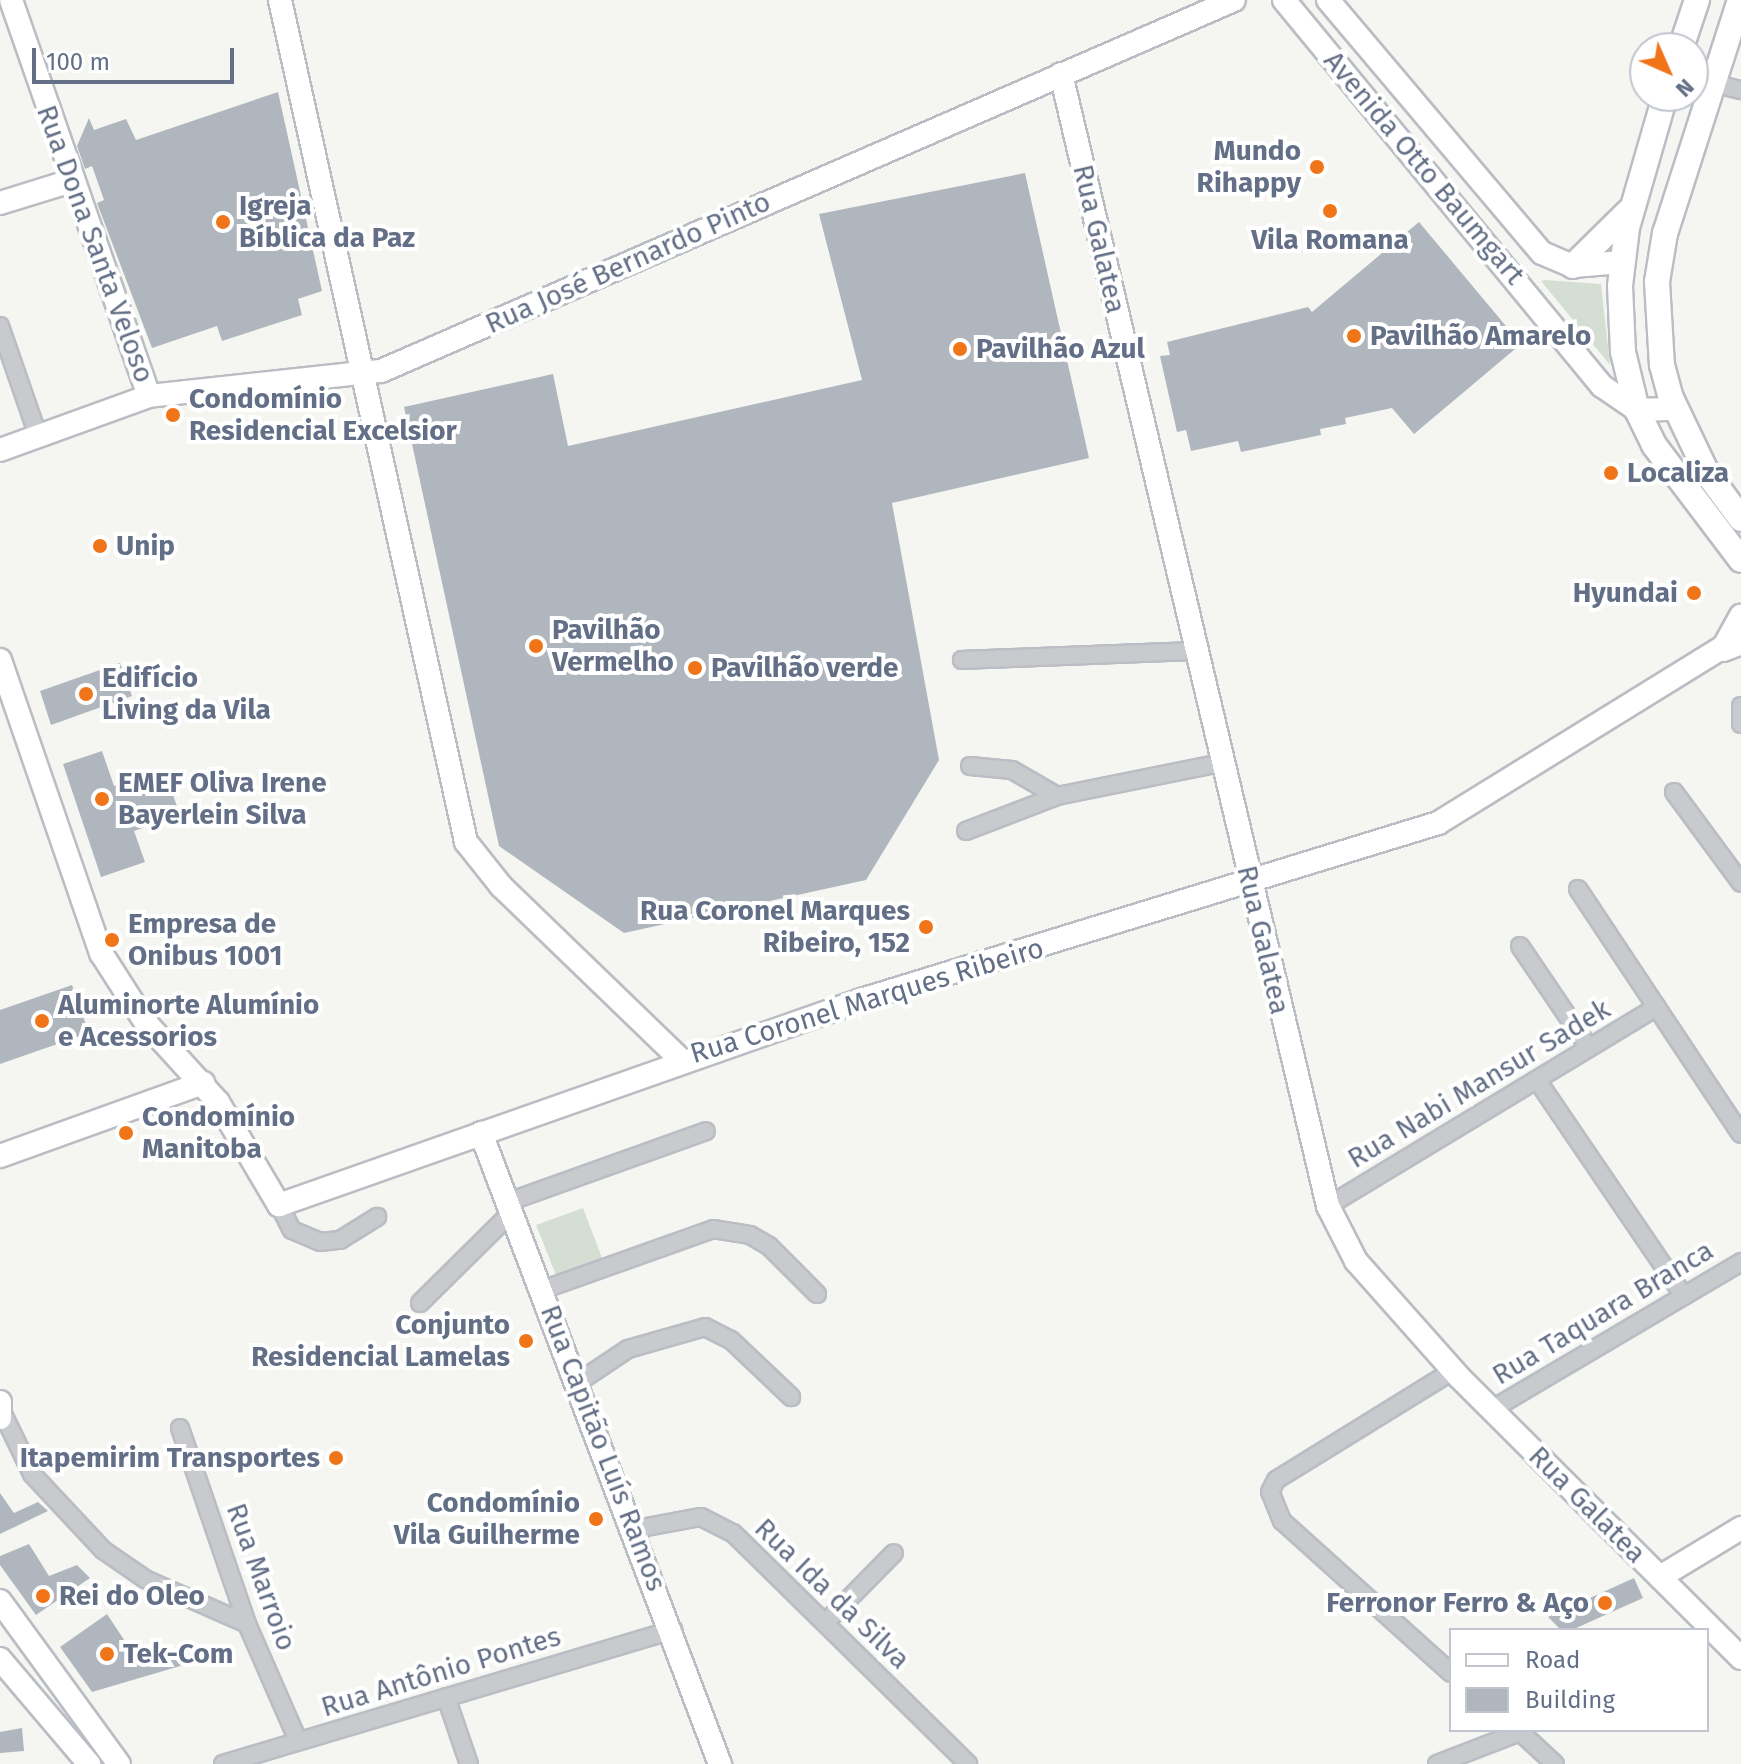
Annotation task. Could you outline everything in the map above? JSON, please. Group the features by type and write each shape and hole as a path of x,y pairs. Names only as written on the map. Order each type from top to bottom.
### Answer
{"main road":[{"path":"1686,32 1697,0"},
{"path":"1740,0 1665,233 1657,282 1662,365 1675,409 1707,473 1741,519"},
{"path":"1660,112 1630,217 1622,262 1622,341 1637,410 1683,490 1741,560"},
{"path":"1630,217 1644,240 1665,233"},
{"path":"1573,266 1630,217"},
{"path":"1622,262 1657,282"}],"street":[{"name":"Rua Dona Santa Veloso","path":"11,0 71,181 149,396"},
{"name":"Rua Coronel Marques Ribeiro","path":"280,0 466,842 501,886 683,1062 861,1000 1250,884 1438,823 1735,642 1741,616"},
{"name":"Rua José Bernardo Pinto","path":"0,450 149,396 364,374 1061,74 1210,6 1234,0"},
{"name":"Avenida Otto Baumgart","path":"1284,0 1602,386 1637,410"},
{"name":"Avenida Otto Baumgart","path":"1328,1 1527,240 1557,262 1573,266 1622,262"},
{"name":"Rua Galatea","path":"1061,74 1193,651 1328,1206 1356,1261 1454,1370 1741,1658"},
{"path":"1712,83 1741,90"},
{"path":"0,203 71,181"},
{"path":"0,326 38,436"},
{"path":"1637,410 1675,409"},
{"path":"962,660 1193,651"},
{"path":"0,660 5,688 101,953 146,1023 203,1083 292,1230 320,1242 340,1240 377,1217"},
{"path":"1741,706 1741,724"},
{"path":"966,831 1057,796 1221,763"},
{"path":"970,766 1012,770 1057,796"},
{"path":"1674,792 1741,883"},
{"path":"1578,889 1741,1134"},
{"path":"1520,946 1589,1048"},
{"name":"Rua Nabi Mansur Sadek","path":"1328,1206 1656,1007"},
{"path":"279,1205 683,1062"},
{"path":"1537,1080 1684,1296"},
{"path":"0,1156 203,1083"},
{"path":"420,1303 510,1207 706,1131"},
{"name":"Rua Capitão Luís Ramos","path":"481,1133 636,1529 720,1764"},
{"path":"542,1290 713,1229 750,1235 769,1246 817,1294"},
{"name":"Rua Taquara Branca","path":"1491,1410 1741,1262"},
{"path":"577,1383 628,1349 705,1327 731,1340 791,1397"},
{"path":"1449,1671 1282,1521 1270,1492 1276,1480 1454,1370"},
{"path":"1,1412 32,1474 103,1550 145,1579 247,1624"},
{"name":"Rua Marroio","path":"180,1428 247,1624 298,1741"},
{"name":"Rua Ida da Silva","path":"636,1529 685,1517 716,1522 825,1623 968,1764"},
{"path":"1660,1577 1741,1528"},
{"path":"825,1623 894,1553"},
{"path":"0,1601 119,1764"},
{"name":"Rua Antônio Pontes","path":"223,1764 673,1630"},
{"path":"0,1659 81,1761"},
{"path":"446,1697 469,1764"},
{"path":"1437,1764 1517,1732"},
{"path":"1520,1732 1555,1764"}],"shaded area":[{"path":"1541,281 1601,284 1610,365"},
{"path":"583,1208 602,1258 556,1275 536,1225"}],"building":[{"name":"Igreja Bíblica da Paz","path":"278,92 322,291 298,299 302,315 222,341 217,326 152,348 97,203 104,200 92,166 85,169 77,146 89,118 94,130 126,119 136,140"},
{"path":"1025,173 1089,458 892,503 939,760 866,880 624,933 499,846 404,407 553,374 568,446 862,380 819,214"},
{"name":"Pavilhão Amarelo","path":"1419,222 1521,344 1414,434 1392,408 1345,418 1346,424 1320,429 1321,435 1241,452 1238,441 1191,451 1186,430 1177,432 1160,356 1170,355 1167,342 1308,307 1312,312"},
{"name":"Edifício Living da Vila","path":"120,663 132,696 51,725 40,691"},
{"name":"EMEF Oliva Irene Bayerlein Silva","path":"102,751 114,786 164,769 180,815 134,831 145,862 101,877 63,764"},
{"name":"Aluminorte Alumínio e Acessorios","path":"72,985 89,1033 0,1064 0,1010"},
{"path":"0,1493 14,1513 38,1502 48,1511 0,1534"},
{"path":"29,1544 49,1576 77,1565 90,1578 36,1615 0,1565 0,1556"},
{"name":"Ferronor Ferro & Aço","path":"1634,1578 1643,1598 1576,1628 1559,1628 1548,1617"},
{"path":"107,1614 142,1667 180,1655 187,1664 92,1692 60,1647"},
{"path":"22,1728 24,1751 0,1753 0,1732"}],"place":[{"name":"Mundo Rihappy","path":"1317,167"},
{"name":"Vila Romana","path":"1330,211"},
{"name":"Igreja Bíblica da Paz","path":"223,222"},
{"name":"Pavilhão Amarelo","path":"1354,336"},
{"name":"Pavilhão Azul","path":"960,349"},
{"name":"Condomínio Residencial Excelsior","path":"173,415"},
{"name":"Localiza","path":"1611,473"},
{"name":"Unip","path":"100,546"},
{"name":"Hyundai","path":"1694,593"},
{"name":"Pavilhão Vermelho","path":"536,646"},
{"name":"Pavilhão verde","path":"695,668"},
{"name":"Edifício Living da Vila","path":"86,694"},
{"name":"EMEF Oliva Irene Bayerlein Silva","path":"102,799"},
{"name":"Rua Coronel Marques Ribeiro, 152","path":"926,927"},
{"name":"Empresa de Onibus 1001","path":"112,940"},
{"name":"Aluminorte Alumínio e Acessorios","path":"42,1021"},
{"name":"Condomínio Manitoba","path":"126,1133"},
{"name":"Conjunto Residencial Lamelas","path":"526,1341"},
{"name":"Itapemirim Transportes","path":"336,1458"},
{"name":"Condomínio Vila Guilherme","path":"596,1519"},
{"name":"Rei do Oleo","path":"43,1596"},
{"name":"Ferronor Ferro & Aço","path":"1605,1603"},
{"name":"Tek-Com","path":"107,1654"}]}
